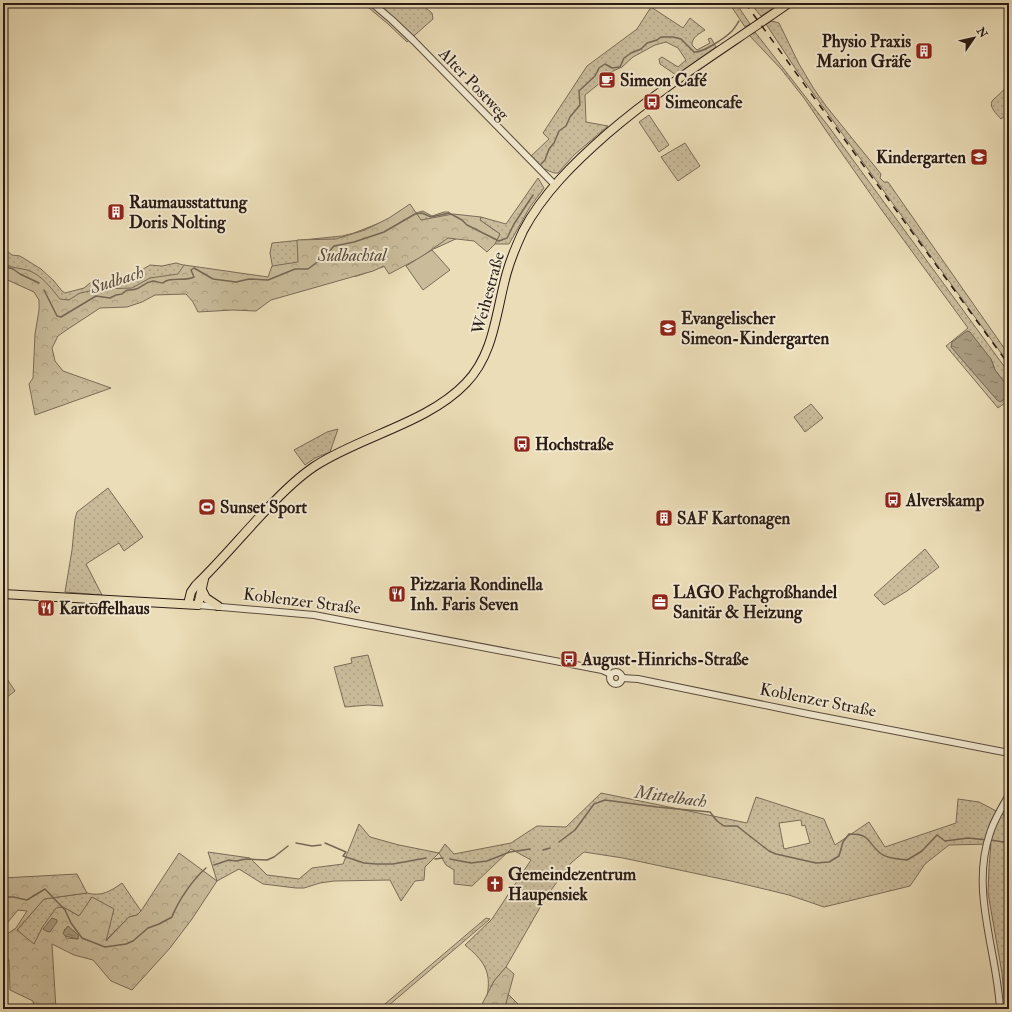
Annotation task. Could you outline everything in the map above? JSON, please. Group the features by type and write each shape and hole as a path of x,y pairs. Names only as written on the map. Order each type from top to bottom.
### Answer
{"main road":[{"name":"Weihestraße","path":"188,604 191,592 205,576 277,499 304,473 337,454 427,412 452,396 467,382 484,358 490,344 507,272 523,231 536,210 555,185 590,149 646,102 695,66 789,3"},
{"name":"Weihestraße","path":"198,605 205,576"},
{"path":"201,588 206,598 218,606"},
{"name":"Koblenzer Straße","path":"3,594 198,605"}],"street":[{"name":"Alter Postweg","path":"372,3 409,36 555,185"},
{"name":"Koblenzer Straße","path":"198,605 314,615 594,670 602,670 610,676"},
{"path":"614,672 618,672 622,678 621,682 615,685 611,683 610,676 614,672"},
{"name":"Koblenzer Straße","path":"622,678 638,679 826,718 1009,753"},
{"path":"1000,1009 996,971 983,893 983,867 990,831 1009,795"}],"green space":[{"path":"363,3 420,3 432,13 433,19 407,42"},
{"path":"729,3 736,3 750,24 745,27"},
{"path":"750,3 770,3 774,8 761,16"},
{"path":"651,7 683,28 690,18 705,30 696,36 692,42 692,45 697,50 710,43 708,39 711,38 716,47 676,75 660,64 659,59 662,57 678,67 686,60 678,48 666,42 655,45 633,57 622,67 600,77 600,83 585,95 586,122 608,126 574,155 558,173 542,168 530,157 549,139 543,133 587,66 637,29"},
{"path":"772,21 779,23 799,64 826,106 881,174 880,178 884,182 888,182 1009,355 1009,364 797,71 766,24"},
{"path":"755,32 829,127 1009,373 1009,388 995,370 991,359 958,355 1003,400 1009,396 1009,400 998,408 946,346 968,328 881,209 804,98 781,69 749,35"},
{"path":"1009,85 1009,113 1001,119 994,111 991,104 992,101"},
{"path":"649,115 669,145 659,152 639,122"},
{"path":"685,143 700,166 678,181 661,157"},
{"path":"538,178 544,188 530,207 509,244 495,244 500,234 480,220 481,217 506,224"},
{"name":"Sudbachtal","path":"410,204 421,220 453,214 481,217 480,220 500,234 495,244 487,252 474,241 448,238 421,257 389,274 384,266 373,271 271,300 256,311 233,310 198,312 193,302 186,294 155,295 142,302 127,307 100,308 58,336 52,348 55,361 63,371 111,388 35,415 29,384 33,378 35,334 39,300 34,292 3,278 3,263 32,272 45,282 60,299 69,300 80,293 100,289 132,288 150,278 178,274 184,265 268,277 272,266 298,262 297,240 336,239 365,230 389,218"},
{"name":"Sudbachtal","path":"423,211 432,216 449,212 460,237 436,248 357,276 160,293 139,300 48,300 3,273 3,248 12,255 20,256 41,269 65,293 84,288 90,283 98,282 108,285 119,277 133,275 150,265 162,266 176,263 192,269 266,279 274,275 270,253 272,243 342,236 387,220"},
{"path":"432,250 450,270 423,290 406,266"},
{"path":"811,404 823,418 805,432 794,417"},
{"path":"338,429 330,452 315,458 305,465 294,450 327,432"},
{"path":"108,488 143,537 124,551 119,543 86,564 102,595 65,592 77,512"},
{"path":"925,549 939,567 907,591 884,605 874,595"},
{"path":"368,655 383,706 368,705 345,707 334,667 352,663 351,658"},
{"path":"3,673 15,691 3,700"},
{"path":"601,793 747,823 756,797 824,819 835,845 869,822 885,847 956,823 958,799 979,802 1004,815 1009,806 1009,1009 1005,1009 1002,973 988,893 991,844 949,845 925,864 910,886 824,907 789,895 731,881 623,858 584,852 571,863 546,897 506,967 494,981 487,996 488,980 485,967 477,956 465,945 492,919 531,860 511,849 472,886 454,884 454,870 446,865 439,853 445,844 454,854 511,843 537,826 566,827","holes":["801,820 802,826 805,825 810,843 784,849 779,823"]},
{"path":"359,824 370,837 399,845 439,853 425,867 424,880 415,881 401,901 390,880 334,881 320,883 304,888 296,888 263,884 239,869 217,881 208,852 250,858 267,875 299,879 312,868 343,864"},
{"path":"179,853 217,881 192,919 170,948 132,990 111,981 93,960 74,955 52,944 56,1009 34,1009 33,1001 10,990 9,960 3,959 3,929 7,934 16,928 27,911 18,910 3,928 3,920 7,913 7,908 3,908 3,878 77,874 87,893 44,899 17,930 34,944 43,926 56,908 63,907 79,916 92,897 114,909 106,941 129,917 137,915","holes":["68,927 78,935 78,939 66,938 64,930"]},
{"path":"122,883 141,911 137,915 129,917 105,941 79,916 63,907 43,926 34,945 17,930 44,899 87,893 101,894 110,891"},
{"path":"486,918 490,919 388,1006 390,1009 379,1009"},
{"path":"506,967 514,974 505,1007 513,1005 513,1009 469,1009 474,1007 480,1008 494,981"},
{"path":"508,994 523,1009 513,1009 513,1005 505,1007"}],"water":[{"path":"967,331 970,332 991,359 995,370 1009,388 1009,396 1000,402 951,347 952,342"},
{"path":"52,918 57,920 57,922 50,932 46,931 43,929"},
{"path":"68,926 78,935 78,939 65,936 63,933"}],"waterway":[{"name":"Sudbach","path":"761,7 765,5 774,6"},
{"name":"Sudbach","path":"541,164 545,160 559,131 566,126 570,117 580,105 579,91 595,76 599,68 605,64 612,68 620,67 624,58 641,49 647,43 661,37 681,39 694,52 698,52 729,34 739,21"},
{"name":"Sudbach","path":"44,290 57,316 61,317 96,296 110,298 122,294 127,290 138,288 149,282 153,281 163,283 169,280 194,277 191,270 194,268 213,279 236,282 249,279 268,280 295,269 308,269 324,257 334,246 354,242 384,232 415,214 422,213 431,217 449,213 462,220 467,225 499,241 507,238 514,224 533,195"},
{"name":"Sudbach","path":"3,266 13,269 39,283"},
{"name":"Mittelbach","path":"559,842 575,830 594,804 605,800 710,812 717,821 724,826 737,826 769,851 816,863 829,862 839,856 843,842 849,834 856,834 865,837 880,853 886,856 907,860 922,851 937,835 945,841 968,838 987,840"},
{"name":"Mittelbach","path":"991,840 1009,843"},
{"name":"Mittelbach","path":"296,843 312,846 321,845"},
{"name":"Mittelbach","path":"325,843 346,852 343,856 364,863 393,864 426,858"},
{"name":"Mittelbach","path":"214,865 229,860 267,860 274,857 288,846"},
{"name":"Mittelbach","path":"543,850 550,848"},
{"name":"Mittelbach","path":"450,859 471,863 487,861 510,852 530,849"},
{"name":"Mittelbach","path":"435,859 443,858"},
{"name":"Mittelbach","path":"3,897 13,897 27,900 45,889 65,910 71,923 82,938 105,947 126,944 133,941 148,928 172,917 186,891 206,868"}],"railway":[{"path":"745,3 1009,365"}],"place":[{"name":"Physio Praxis Marion Gräfe","path":"924,51"},
{"name":"Simeon Café","path":"607,80"},
{"name":"Simeoncafe","path":"652,102"},
{"name":"Kindergarten","path":"979,157"},
{"name":"Raumausstattung Doris Nolting","path":"116,212"},
{"name":"Evangelischer Simeon-Kindergarten","path":"668,328"},
{"name":"Hochstraße","path":"522,444"},
{"name":"Alverskamp","path":"893,500"},
{"name":"Sunset Sport","path":"207,507"},
{"name":"SAF Kartonagen","path":"664,518"},
{"name":"Pizzaria Rondinella Inh. Faris Seven","path":"397,594"},
{"name":"LAGO Fachgroßhandel Sanitär & Heizung","path":"660,602"},
{"name":"Kartoffelhaus","path":"46,608"},
{"name":"August-Hinrichs-Straße","path":"569,659"},
{"name":"Gemeindezentrum Haupensiek","path":"495,884"}]}
